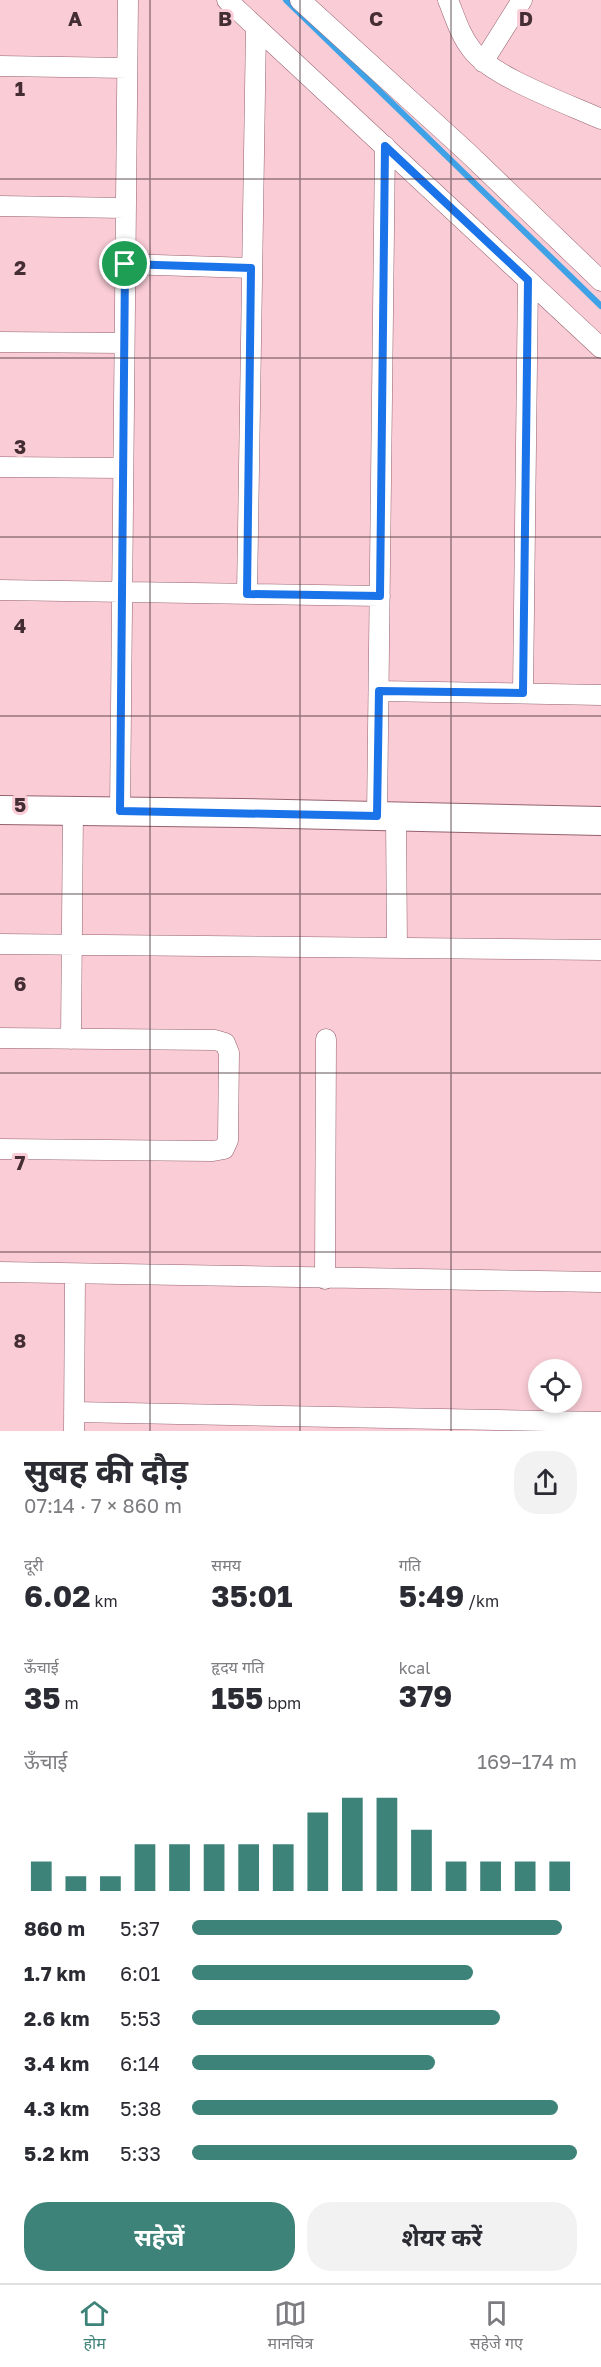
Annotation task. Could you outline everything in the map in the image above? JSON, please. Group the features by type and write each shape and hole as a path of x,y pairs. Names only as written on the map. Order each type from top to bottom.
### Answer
{"street":[{"path":"120,811 128,0"},
{"path":"227,0 601,348"},
{"path":"300,0 468,153 601,281"},
{"path":"448,0 461,32 483,62 524,85 601,119"},
{"path":"483,62 522,0"},
{"path":"247,594 256,28"},
{"path":"0,66 127,68"},
{"path":"385,146 379,691 397,948"},
{"path":"0,206 126,208"},
{"path":"125,264 251,268"},
{"path":"523,693 528,280"},
{"path":"0,342 124,344"},
{"path":"0,467 123,468"},
{"path":"0,590 380,596"},
{"path":"379,691 601,694"},
{"path":"0,810 601,821"},
{"path":"71,1039 73,810"},
{"path":"0,944 601,950"},
{"path":"0,1038 215,1040 225,1043 229,1053 228,1140 224,1149 213,1151 0,1149"},
{"path":"325,1279 326,1039"},
{"path":"0,1272 601,1282"},
{"path":"75,1274 74,1421 601,1422"}],"waterway":[{"path":"286,0 601,306"}],"route":[{"path":"385,146 528,280 523,693 379,691 377,816 120,811 125,264 251,268 247,594 380,596 385,146"}]}
